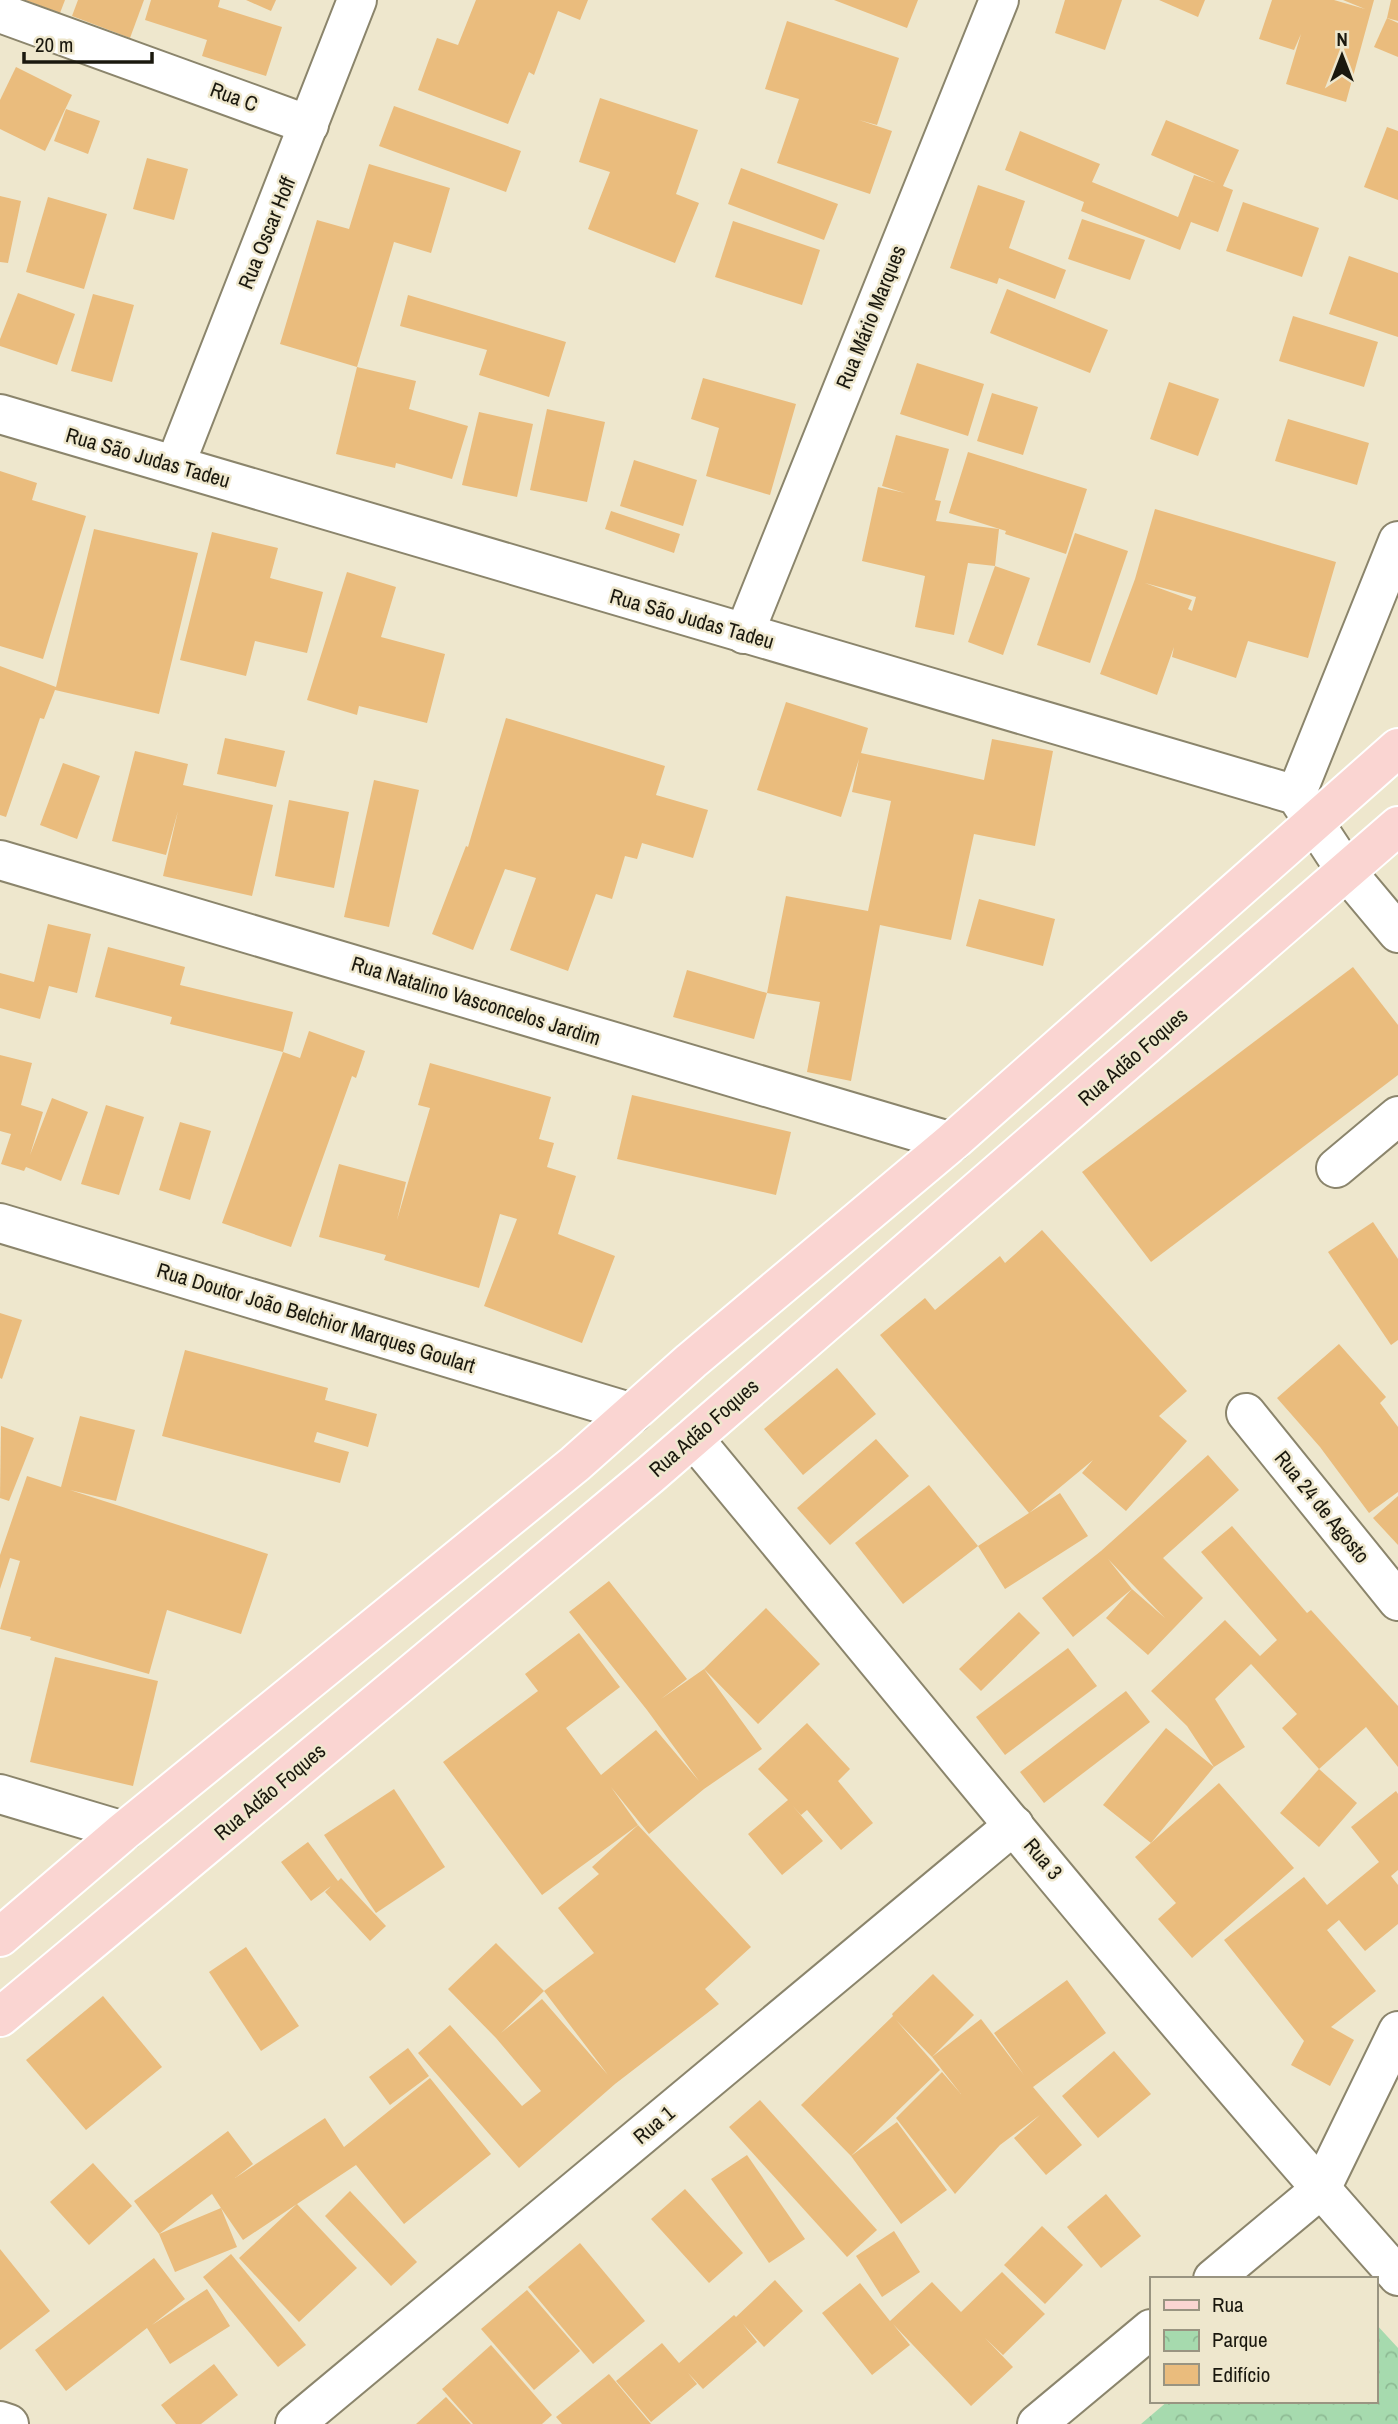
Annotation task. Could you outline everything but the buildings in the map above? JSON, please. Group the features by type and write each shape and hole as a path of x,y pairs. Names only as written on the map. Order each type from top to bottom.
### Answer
{"main road":[{"path":"0,1937 124,1831 575,1464 952,1142 1305,808 1398,748"},
{"name":"Rua Adão Foques","path":"0,2017 693,1438 1398,826"}],"street":[{"name":"Rua Oscar Hoff","path":"175,466 357,0"},
{"name":"Rua Mário Marques","path":"744,634 999,0"},
{"name":"Rua C","path":"0,13 309,125"},
{"name":"Rua São Judas Tadeu","path":"0,414 744,634 1305,808"},
{"path":"1398,541 1305,808 1346,871 1398,933"},
{"name":"Rua Natalino Vasconcelos Jardim","path":"0,860 952,1142"},
{"path":"1336,1168 1398,1116"},
{"name":"Rua Doutor João Belchior Marques Goulart","path":"0,1223 633,1413"},
{"name":"Rua 24 de Agosto","path":"1246,1413 1398,1601"},
{"name":"Rua 3","path":"693,1438 1014,1825 1321,2189 1398,2276"},
{"path":"0,1794 124,1831"},
{"name":"Rua 1","path":"295,2424 1014,1825"},
{"path":"1215,2277 1321,2189 1398,2031"},
{"path":"1037,2424 1150,2330"},
{"path":"0,2421 9,2424"}],"green space":[{"path":"1377,2325 1398,2348 1398,2424 1141,2424 1166,2403 1377,2403"}]}
